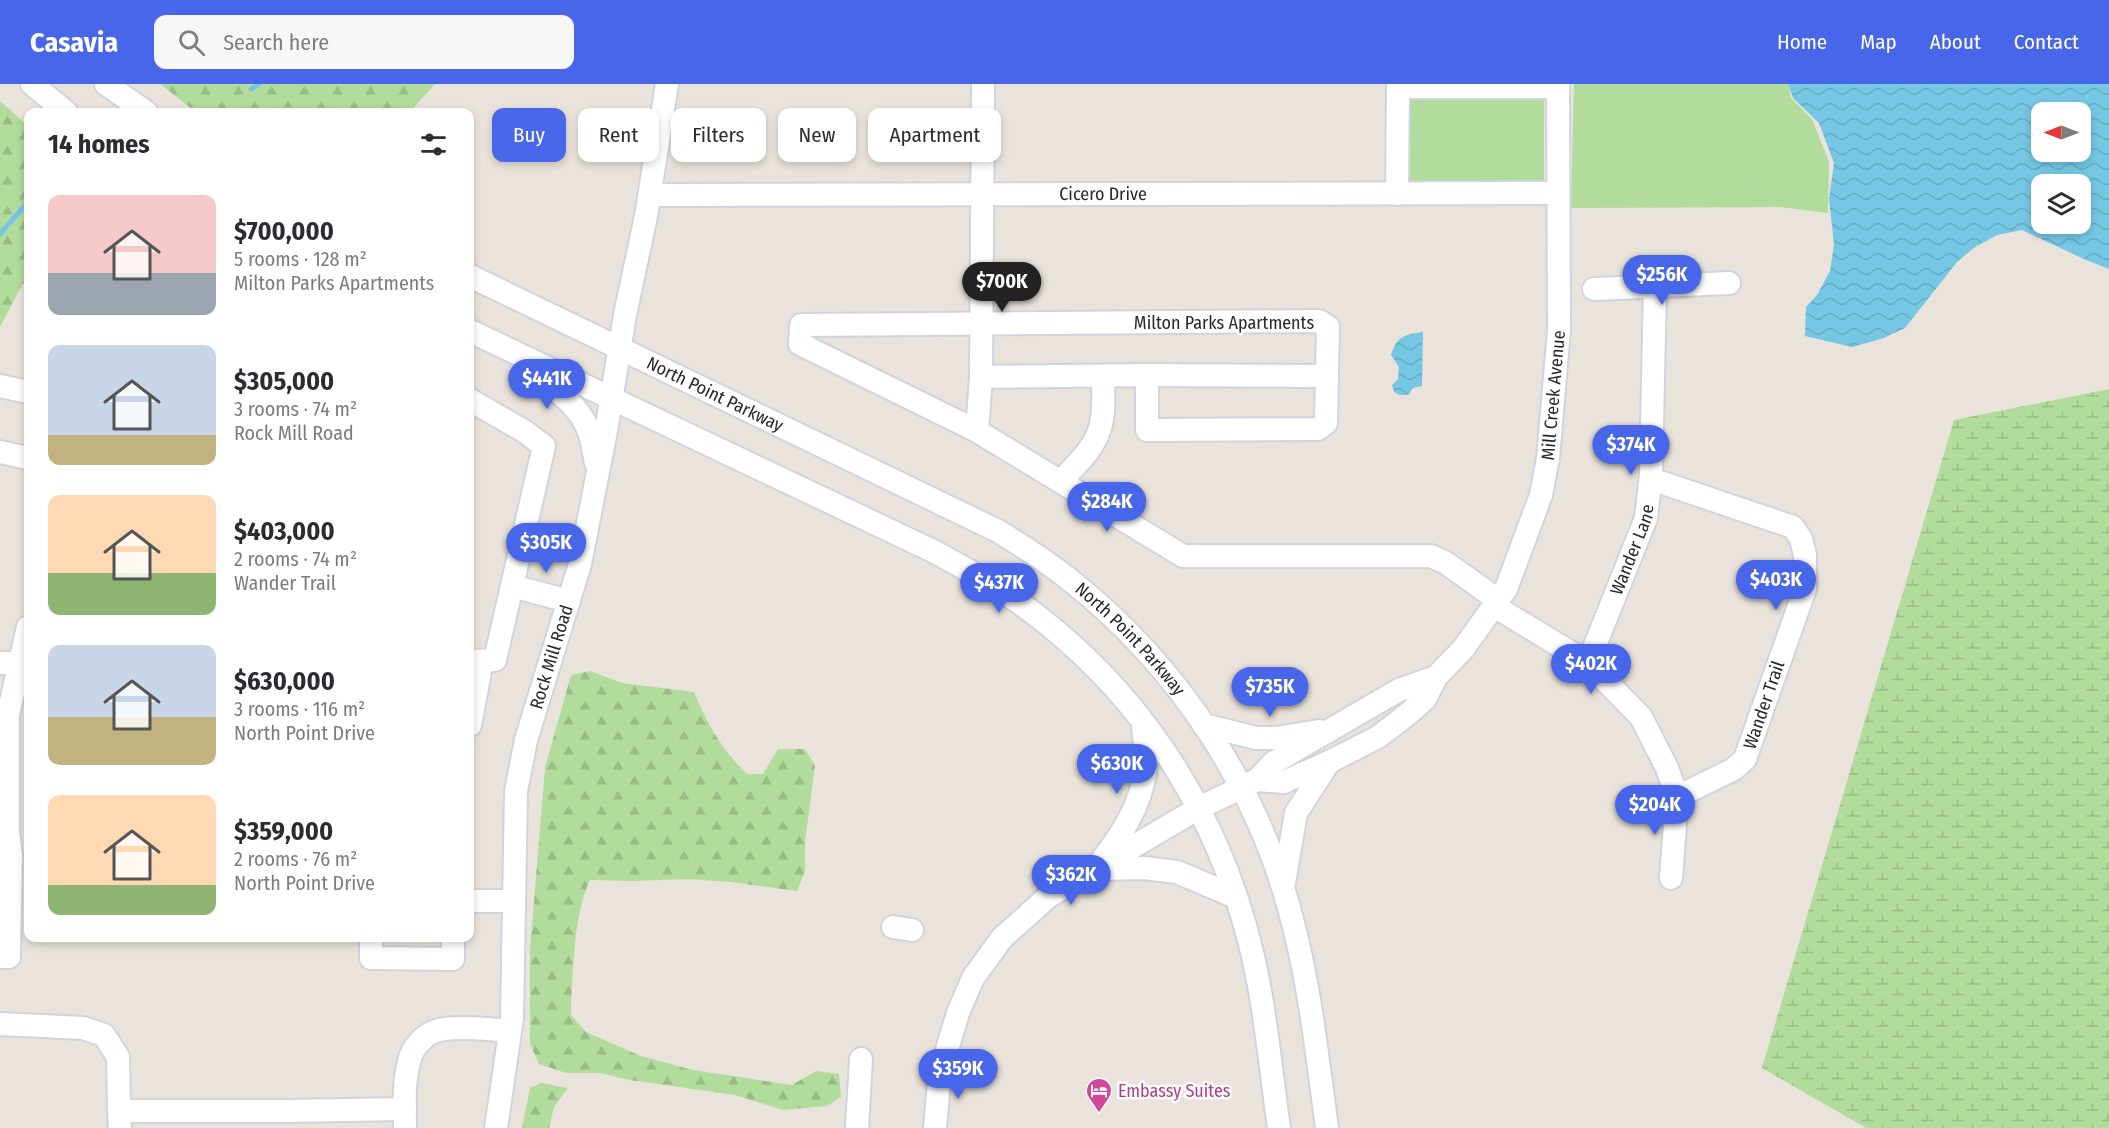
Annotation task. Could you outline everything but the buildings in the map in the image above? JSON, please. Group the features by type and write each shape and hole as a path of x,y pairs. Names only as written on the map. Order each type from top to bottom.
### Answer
{"street":[{"path":"32,84 61,108"},
{"path":"106,84 140,108"},
{"name":"Rock Mill Road","path":"496,1128 512,1018 516,791 525,740 580,564 619,348 650,195 667,84"},
{"path":"977,431 982,324 983,84"},
{"path":"1397,194 1398,86 1558,85"},
{"name":"Mill Creek Avenue","path":"1249,783 1284,782 1378,737 1425,699 1436,677 1462,649 1506,589 1541,495 1548,458 1559,330 1558,85"},
{"name":"Cicero Drive","path":"650,195 1557,193"},
{"name":"North Point Parkway","path":"474,278 998,531 1066,577 1122,627 1171,680 1249,783 1283,888 1301,960 1327,1128"},
{"path":"1594,289 1729,283"},
{"name":"Wander Lane","path":"1588,663 1646,519 1651,479 1655,286"},
{"name":"Milton Parks Apartments","path":"1147,375 1147,430 1318,429 1326,423 1328,327 1319,321 801,325 800,344 977,431 1183,556 1431,556 1446,563 1496,603"},
{"path":"474,332 867,518 972,572 1003,591 1052,628 1094,666 1143,723 1174,764 1199,808 1228,872 1250,943 1279,1128"},
{"path":"500,345 570,403 583,418 590,433 597,474"},
{"path":"1061,481 1090,448 1100,429 1103,376"},
{"path":"981,377 1327,376"},
{"path":"0,386 24,391"},
{"path":"474,402 524,431 544,446 495,660 476,661 474,682"},
{"path":"0,452 24,457"},
{"name":"Wander Trail","path":"1651,479 1793,527 1801,539 1804,555 1805,589 1745,759 1734,769 1677,797"},
{"path":"512,586 569,601"},
{"path":"1496,603 1588,663 1641,717 1668,768 1677,797 1671,878"},
{"path":"0,957 9,957 20,855 4,832 18,741 4,715 24,640"},
{"name":"Mill Creek Avenue","path":"1249,783 1273,763 1399,690 1436,677"},
{"path":"1095,869 1123,833 1140,793 1145,771 1143,723"},
{"path":"1204,725 1256,738 1276,738 1335,729"},
{"path":"1283,888 1296,813 1329,762"},
{"path":"935,1128 939,1082 948,1046 974,978 1002,938 1049,896 1199,808 1249,783"},
{"path":"1095,869 1145,868 1177,872 1236,897"},
{"path":"474,901 513,901"},
{"path":"371,942 371,958 453,959 453,942"},
{"path":"0,1024 83,1028 104,1035 118,1057 119,1119 286,1112 405,1119 405,1085 409,1060 420,1040 439,1030 510,1031"},
{"path":"857,1128 861,1059"}],"green space":[{"path":"160,84 435,84 414,108 191,108"},
{"path":"1574,84 1788,84 1791,98 1812,119 1829,162 1828,213 1780,207 1571,208"},
{"path":"1544,97 1544,186 1406,186 1405,98"},
{"path":"0,101 24,122 24,283 0,327"},
{"path":"2109,389 2109,1128 1866,1128 1762,1068 1954,420"},
{"path":"590,671 622,683 694,692 716,736 747,774 763,774 778,749 805,749 815,766 805,842 805,871 797,891 689,879 590,880 580,909 577,927 571,1015 586,1032 641,1056 693,1070 792,1085 816,1071 839,1074 841,1097 827,1106 783,1110 735,1095 630,1080 601,1073 566,1073 539,1064 530,1044 530,950 545,768 571,675"},
{"path":"542,1083 568,1088 554,1107 549,1128 522,1128 530,1088"}],"water":[{"path":"1788,84 2109,84 2109,269 2022,230 1997,235 1975,247 1957,262 1905,328 1881,339 1852,347 1805,336 1806,307 1817,295 1830,271 1834,244 1829,199 1834,163 1819,123 1793,98"},
{"path":"1423,332 1422,386 1413,388 1408,395 1400,395 1394,392 1392,385 1398,379 1399,367 1391,355 1402,337"}],"waterway":[{"path":"251,89 259,84"},
{"path":"0,234 24,207"}],"place":[{"name":"Embassy Suites","path":"1099,1114"}]}
